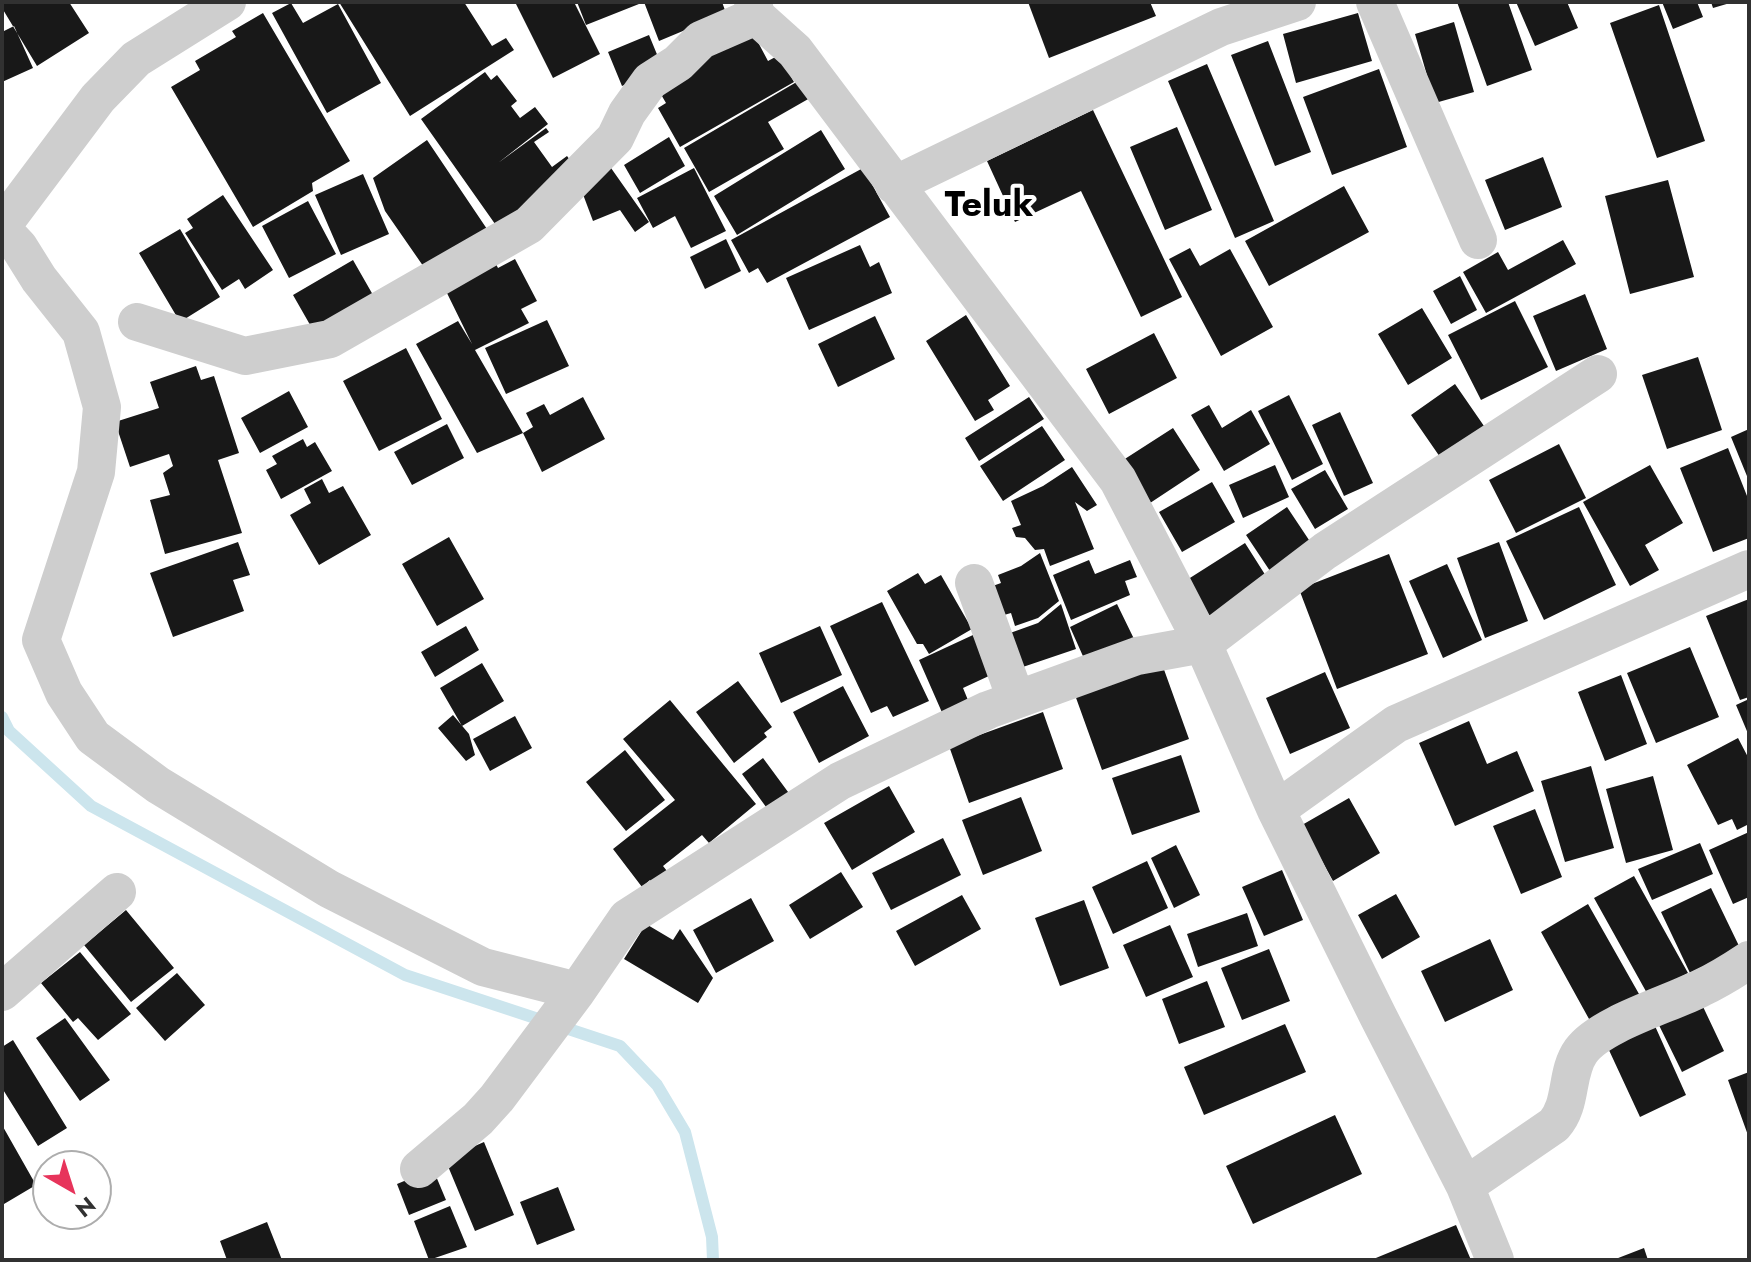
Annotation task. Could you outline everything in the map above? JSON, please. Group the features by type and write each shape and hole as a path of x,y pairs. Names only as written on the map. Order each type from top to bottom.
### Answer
{"street":[{"path":"227,2 136,59 98,98 2,228 81,332 102,407 96,472 41,640 64,693 93,737 158,785 329,889 483,967 571,1000"},
{"path":"894,185 1221,27 1297,2"},
{"path":"1375,2 1478,240"},
{"path":"137,322 245,356 330,339 529,225 615,138 627,113 650,81 678,63 701,40 755,9 795,51 1118,480 1203,644 1276,810 1465,1186 1495,1260"},
{"path":"419,1169 478,1119 517,1072 627,918 840,781 1016,699 1137,656 1203,644 1325,551 1598,374"},
{"path":"1276,810 1396,724 1749,569"},
{"path":"974,583 1016,699"},
{"path":"2,992 117,892"},
{"path":"1465,1186 1554,1125 1562,1116 1574,1065 1581,1051 1597,1035 1701,988 1749,960"}],"building":[{"path":"2,2 69,2 89,33 37,66 2,8"},
{"path":"339,2 464,2 492,46 506,38 514,50 410,116"},
{"path":"515,2 574,2 600,54 553,78"},
{"path":"577,2 644,2 586,25"},
{"path":"644,2 722,2 726,13 659,41"},
{"path":"1028,2 1150,2 1156,16 1049,58"},
{"path":"1457,2 1508,2 1532,70 1487,86"},
{"path":"1516,2 1567,2 1578,28 1535,46"},
{"path":"1662,2 1697,2 1703,17 1673,29"},
{"path":"1711,2 1730,2 1730,3 1713,8"},
{"path":"291,3 303,23 338,4 381,83 327,113 272,13"},
{"path":"1659,5 1705,141 1657,158 1610,23"},
{"path":"263,13 350,161 312,183 313,191 253,227 171,87 200,70 195,61 236,37 232,31"},
{"path":"1358,13 1372,61 1296,83 1283,34"},
{"path":"1454,22 1474,92 1435,103 1415,34"},
{"path":"14,26 33,68 2,82 2,32"},
{"path":"752,31 768,61 779,55 794,82 680,147 658,108 666,103 656,86"},
{"path":"649,35 663,69 622,86 608,52"},
{"path":"1268,41 1311,152 1275,166 1231,55"},
{"path":"1207,64 1274,221 1235,238 1168,81"},
{"path":"1379,69 1407,147 1332,175 1303,97"},
{"path":"485,72 491,80 497,75 517,101 511,106 520,118 535,107 548,124 498,163 546,128 549,132 534,142 552,167 567,156 580,173 500,231 421,119"},
{"path":"800,80 810,98 768,122 784,149 709,192 684,148"},
{"path":"1093,110 1182,297 1141,317 1081,191 1015,222 987,161"},
{"path":"1177,127 1212,210 1165,230 1130,147"},
{"path":"821,130 845,169 737,235 714,196"},
{"path":"669,137 685,166 640,193 624,165"},
{"path":"427,140 489,232 428,273 385,211 373,178"},
{"path":"1543,157 1562,207 1505,230 1485,180"},
{"path":"611,168 649,222 635,232 620,210 593,221 581,189"},
{"path":"694,168 726,231 691,248 675,216 653,228 637,198"},
{"path":"863,168 890,217 767,283 758,268 749,273 731,240"},
{"path":"363,174 389,234 341,255 315,195"},
{"path":"1668,180 1694,277 1630,294 1605,196"},
{"path":"1344,186 1369,232 1269,286 1245,241"},
{"path":"223,195 273,270 245,289 239,279 222,290 185,233 193,228 187,219"},
{"path":"308,201 336,254 289,278 262,226"},
{"path":"180,229 220,297 180,322 139,253"},
{"path":"726,239 741,271 705,289 690,257"},
{"path":"1563,240 1576,264 1486,313 1463,272 1498,252 1508,270"},
{"path":"860,245 870,267 879,262 892,293 809,330 786,278"},
{"path":"1190,248 1200,266 1230,249 1273,327 1221,356 1169,259"},
{"path":"515,259 537,301 521,309 529,323 475,350 523,433 477,453 416,344 458,321 472,344 444,287 495,262 498,268"},
{"path":"353,260 373,295 313,330 293,295"},
{"path":"1460,276 1477,310 1451,324 1433,291"},
{"path":"1585,294 1607,349 1556,371 1533,316"},
{"path":"1515,301 1548,367 1481,400 1448,335"},
{"path":"1422,308 1452,358 1408,385 1378,334"},
{"path":"966,315 1010,386 988,400 994,410 975,421 926,341"},
{"path":"875,316 895,359 838,387 818,344"},
{"path":"547,320 569,366 506,394 485,348"},
{"path":"1154,333 1177,378 1109,414 1086,369"},
{"path":"406,348 442,419 379,451 343,381"},
{"path":"1698,357 1722,430 1667,449 1642,375"},
{"path":"196,366 201,380 214,376 239,453 218,460 242,533 165,554 150,500 170,495 163,473 173,466 169,454 130,467 115,422 159,408 150,382"},
{"path":"1455,384 1484,426 1440,457 1411,415"},
{"path":"289,391 308,427 260,453 241,418"},
{"path":"1289,395 1323,464 1292,480 1258,411"},
{"path":"583,397 605,439 542,472 523,433 533,427 526,413 544,404 550,415"},
{"path":"1029,397 1044,419 979,461 965,438"},
{"path":"1209,405 1222,428 1251,410 1270,444 1224,471 1191,415"},
{"path":"1340,412 1373,483 1344,496 1312,425"},
{"path":"447,424 464,458 412,485 394,452"},
{"path":"1042,426 1065,460 1003,501 980,466"},
{"path":"1173,428 1200,470 1144,507 1117,464"},
{"path":"1749,429 1749,481 1731,437"},
{"path":"303,439 307,447 315,442 332,471 281,499 266,470 277,464 272,456"},
{"path":"1559,444 1586,498 1516,533 1489,480"},
{"path":"1728,448 1749,501 1749,538 1713,552 1680,468"},
{"path":"1275,465 1289,497 1243,518 1229,485"},
{"path":"1650,465 1683,523 1645,545 1659,570 1630,586 1583,502"},
{"path":"1072,467 1097,505 1087,511 1075,502 1094,549 1050,566 1044,549 1035,550 1025,538 1016,537 1012,528 1021,525 1011,501 1043,486"},
{"path":"1325,470 1348,509 1315,529 1291,489"},
{"path":"322,479 329,493 343,486 371,535 319,565 290,515 311,503 304,489"},
{"path":"1212,482 1235,522 1182,552 1159,512"},
{"path":"1287,507 1311,543 1270,571 1246,535"},
{"path":"1579,507 1616,585 1544,620 1506,541"},
{"path":"449,537 484,599 437,626 402,564"},
{"path":"238,542 250,575 233,580 244,611 173,637 150,573"},
{"path":"1499,542 1528,621 1485,638 1457,558"},
{"path":"1245,543 1271,584 1208,625 1182,583"},
{"path":"1040,553 1059,601 1038,618 1015,626 1011,613 997,617 987,588 1001,583 998,575 1021,566"},
{"path":"1389,554 1428,654 1337,689 1299,589"},
{"path":"1089,560 1095,574 1130,560 1137,577 1125,581 1130,595 1071,620 1053,575"},
{"path":"1447,564 1482,640 1443,658 1409,581"},
{"path":"918,573 925,584 941,575 972,629 929,654 923,644 917,644 887,591"},
{"path":"1749,599 1749,697 1740,700 1706,616"},
{"path":"882,602 929,701 893,717 887,706 871,713 830,626"},
{"path":"1061,604 1076,649 1011,671 999,637 1038,623"},
{"path":"1117,604 1135,641 1086,663 1070,627"},
{"path":"466,626 479,650 435,677 421,652"},
{"path":"820,626 842,675 781,703 759,653"},
{"path":"973,635 991,675 963,688 970,705 944,717 919,660"},
{"path":"1690,647 1719,717 1656,743 1627,673"},
{"path":"482,663 504,701 462,726 440,688"},
{"path":"1162,664 1189,739 1102,770 1075,695"},
{"path":"1325,672 1350,728 1290,754 1266,698"},
{"path":"1621,675 1647,744 1605,761 1578,692"},
{"path":"738,681 772,727 764,733 767,737 734,763 696,712"},
{"path":"843,686 869,736 819,763 793,712"},
{"path":"1749,699 1749,736 1736,705"},
{"path":"670,700 756,804 709,843 702,835 663,866 671,876 656,888 650,880 642,887 613,849 675,800 623,739"},
{"path":"1043,712 1063,769 969,803 949,746"},
{"path":"453,715 469,734 475,755 466,761 438,728"},
{"path":"515,716 532,748 490,771 473,739"},
{"path":"1469,721 1487,764 1517,751 1534,791 1455,826 1419,743"},
{"path":"1738,738 1749,759 1749,824 1737,830 1732,819 1718,825 1687,765"},
{"path":"625,750 665,800 626,831 586,782"},
{"path":"1181,755 1200,812 1132,835 1112,778"},
{"path":"763,758 791,796 769,811 742,774"},
{"path":"1591,766 1614,848 1565,862 1541,781"},
{"path":"1653,776 1673,850 1626,863 1606,789"},
{"path":"889,786 915,832 852,870 824,823"},
{"path":"1021,797 1042,851 983,875 962,820"},
{"path":"1349,798 1380,853 1333,881 1302,825"},
{"path":"1535,809 1562,877 1521,894 1493,826"},
{"path":"1749,832 1749,897 1733,904 1709,850"},
{"path":"943,838 961,875 891,910 872,873"},
{"path":"1700,843 1713,874 1652,900 1638,869"},
{"path":"1176,845 1200,895 1174,908 1151,858"},
{"path":"1147,861 1168,908 1113,934 1092,887"},
{"path":"1282,870 1303,920 1264,936 1242,887"},
{"path":"841,872 863,907 810,939 789,905"},
{"path":"1634,876 1688,973 1648,995 1594,898"},
{"path":"1711,888 1740,948 1690,973 1661,912"},
{"path":"1396,894 1420,937 1382,959 1358,915"},
{"path":"962,895 981,929 915,966 896,931"},
{"path":"751,898 774,941 716,973 693,930"},
{"path":"1084,900 1109,968 1060,986 1035,918"},
{"path":"1588,904 1643,1001 1594,1028 1541,932"},
{"path":"126,910 174,968 131,1002 84,945"},
{"path":"1247,913 1258,946 1198,967 1187,934"},
{"path":"646,924 673,940 680,929 713,978 698,1003 624,959"},
{"path":"1170,925 1193,977 1146,997 1123,945"},
{"path":"1490,939 1513,990 1445,1022 1421,971"},
{"path":"1269,949 1290,1001 1242,1020 1221,968"},
{"path":"80,952 131,1014 98,1040 78,1018 73,1022 41,983"},
{"path":"177,973 205,1005 165,1041 136,1008"},
{"path":"1207,981 1225,1027 1179,1044 1162,999"},
{"path":"1697,994 1724,1051 1682,1072 1654,1015"},
{"path":"65,1018 110,1080 80,1101 36,1038"},
{"path":"1285,1024 1306,1072 1204,1115 1184,1067"},
{"path":"1655,1026 1686,1095 1640,1117 1608,1048"},
{"path":"13,1040 67,1128 38,1146 2,1088 2,1047"},
{"path":"1749,1072 1749,1138 1728,1080"},
{"path":"1335,1115 1362,1174 1253,1224 1226,1166"},
{"path":"2,1125 32,1178 32,1187 4,1204"},
{"path":"484,1142 514,1215 475,1231 445,1159"},
{"path":"433,1169 446,1200 409,1215 397,1184"},
{"path":"558,1187 575,1230 537,1245 520,1202"},
{"path":"450,1206 467,1247 429,1260 414,1221"},
{"path":"267,1222 282,1260 227,1260 220,1241"},
{"path":"1456,1225 1471,1260 1371,1260"},
{"path":"1644,1248 1648,1260 1613,1260"}],"waterway":[{"path":"2,717 9,731 91,806 405,975 620,1046 657,1085 685,1132 712,1237 713,1260"}],"district":[{"name":"Teluk","path":"989,207"}]}
